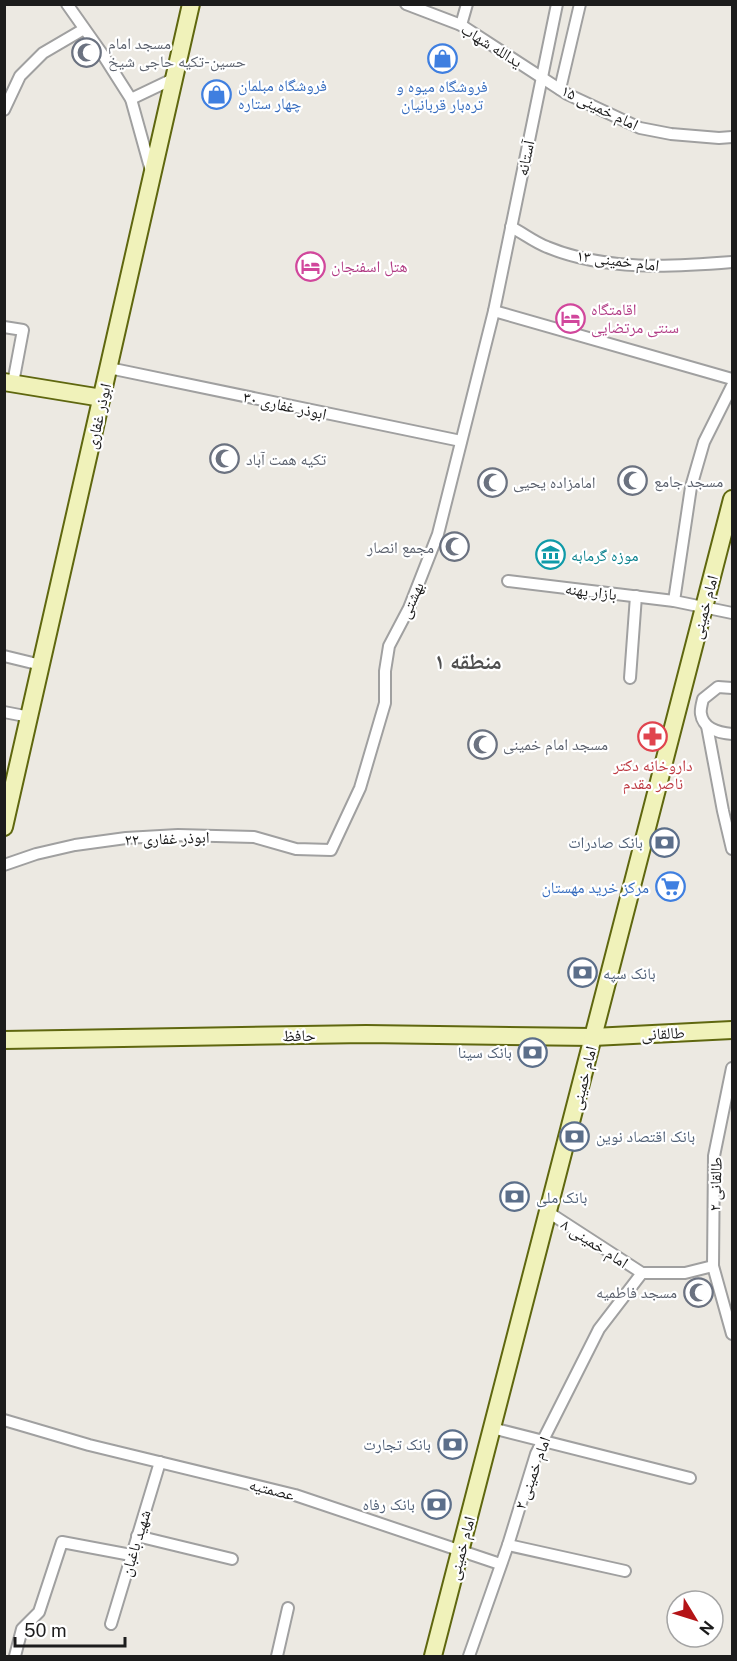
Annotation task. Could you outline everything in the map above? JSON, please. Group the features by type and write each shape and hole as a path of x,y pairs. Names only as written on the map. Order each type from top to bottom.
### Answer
{"street":[{"path":"67,4 131,99 153,175"},
{"name":"ابوذر غفاری","path":"4,828 192,4"},
{"name":"یدالله شهاب","path":"406,4 462,25 542,77"},
{"path":"462,25 467,4"},
{"name":"آستانه","path":"494,311 557,4"},
{"path":"560,89 580,4"},
{"path":"4,110 20,76 43,53 84,29"},
{"name":"امام خمینی ۱۵","path":"542,77 560,89 640,128 671,134 732,137"},
{"path":"131,99 175,78"},
{"name":"امام خمینی ۱۳","path":"511,227 546,247 586,260 646,266 732,262"},
{"path":"494,311 732,379"},
{"name":"بهشتی","path":"331,850 360,788 385,703 385,671 389,646 409,608 438,534 494,311"},
{"path":"4,327 23,330 9,382 102,398"},
{"name":"ابوذر غفاری ۳۰","path":"109,368 461,441"},
{"path":"674,601 691,487 704,442 732,386"},
{"name":"امام خمینی","path":"433,1656 705,606 730,518 732,499"},
{"name":"بازار پهنه","path":"508,581 674,601 732,613"},
{"path":"630,678 636,596"},
{"path":"4,656 42,665"},
{"path":"732,688 718,687 703,699 701,715 707,726 732,849"},
{"path":"4,712 30,717"},
{"path":"707,726 718,733 732,734"},
{"name":"ابوذر غفاری ۲۲","path":"4,865 36,854 75,845 157,836 254,837 296,849 331,850"},
{"name":"طالقانی","path":"593,1037 732,1030"},
{"name":"حافظ","path":"4,1040 366,1034 593,1037"},
{"name":"طالقانی ۲","path":"732,1068 714,1156 713,1266 729,1309 732,1334"},
{"name":"امام خمینی ۸","path":"548,1212 642,1273"},
{"path":"642,1273 685,1273 713,1266"},
{"name":"امام خمینی ۲","path":"469,1656 542,1440 599,1329 642,1273"},
{"name":"عصمتیه","path":"4,1420 89,1445 295,1495 500,1564"},
{"path":"492,1428 690,1478"},
{"name":"شهید باغبان","path":"111,1624 160,1462"},
{"path":"137,1536 232,1559"},
{"path":"15,1656 22,1629 39,1612 62,1542 131,1555"},
{"path":"508,1545 625,1571"},
{"path":"277,1656 288,1608"}],"place":[{"name":"مسجد امام حسین-تکیه حاجی شیخ","path":"87,52"},
{"name":"فروشگاه میوه و تره‌بار قربانیان","path":"442,58"},
{"name":"فروشگاه مبلمان چهار ستاره","path":"217,94"},
{"name":"هتل اسفنجان","path":"310,266"},
{"name":"اقامتگاه سنتی مرتضایی","path":"570,318"},
{"name":"تکیه همت آباد","path":"225,459"},
{"name":"مسجد جامع","path":"633,481"},
{"name":"امامزاده یحیی","path":"492,482"},
{"name":"مجمع انصار","path":"455,547"},
{"name":"موزه گرمابه","path":"550,555"},
{"name":"داروخانه دکتر ناصر مقدم","path":"653,737"},
{"name":"مسجد امام خمینی","path":"482,744"},
{"name":"بانک صادرات","path":"664,842"},
{"name":"مرکز خرید مهستان","path":"670,887"},
{"name":"بانک سپه","path":"582,973"},
{"name":"بانک سینا","path":"533,1052"},
{"name":"بانک اقتصاد نوین","path":"575,1136"},
{"name":"بانک ملی","path":"515,1197"},
{"name":"مسجد فاطمیه","path":"698,1292"},
{"name":"بانک تجارت","path":"452,1444"},
{"name":"بانک رفاه","path":"436,1504"}],"district":[{"name":"منطقه ۱","path":"468,661"}]}
